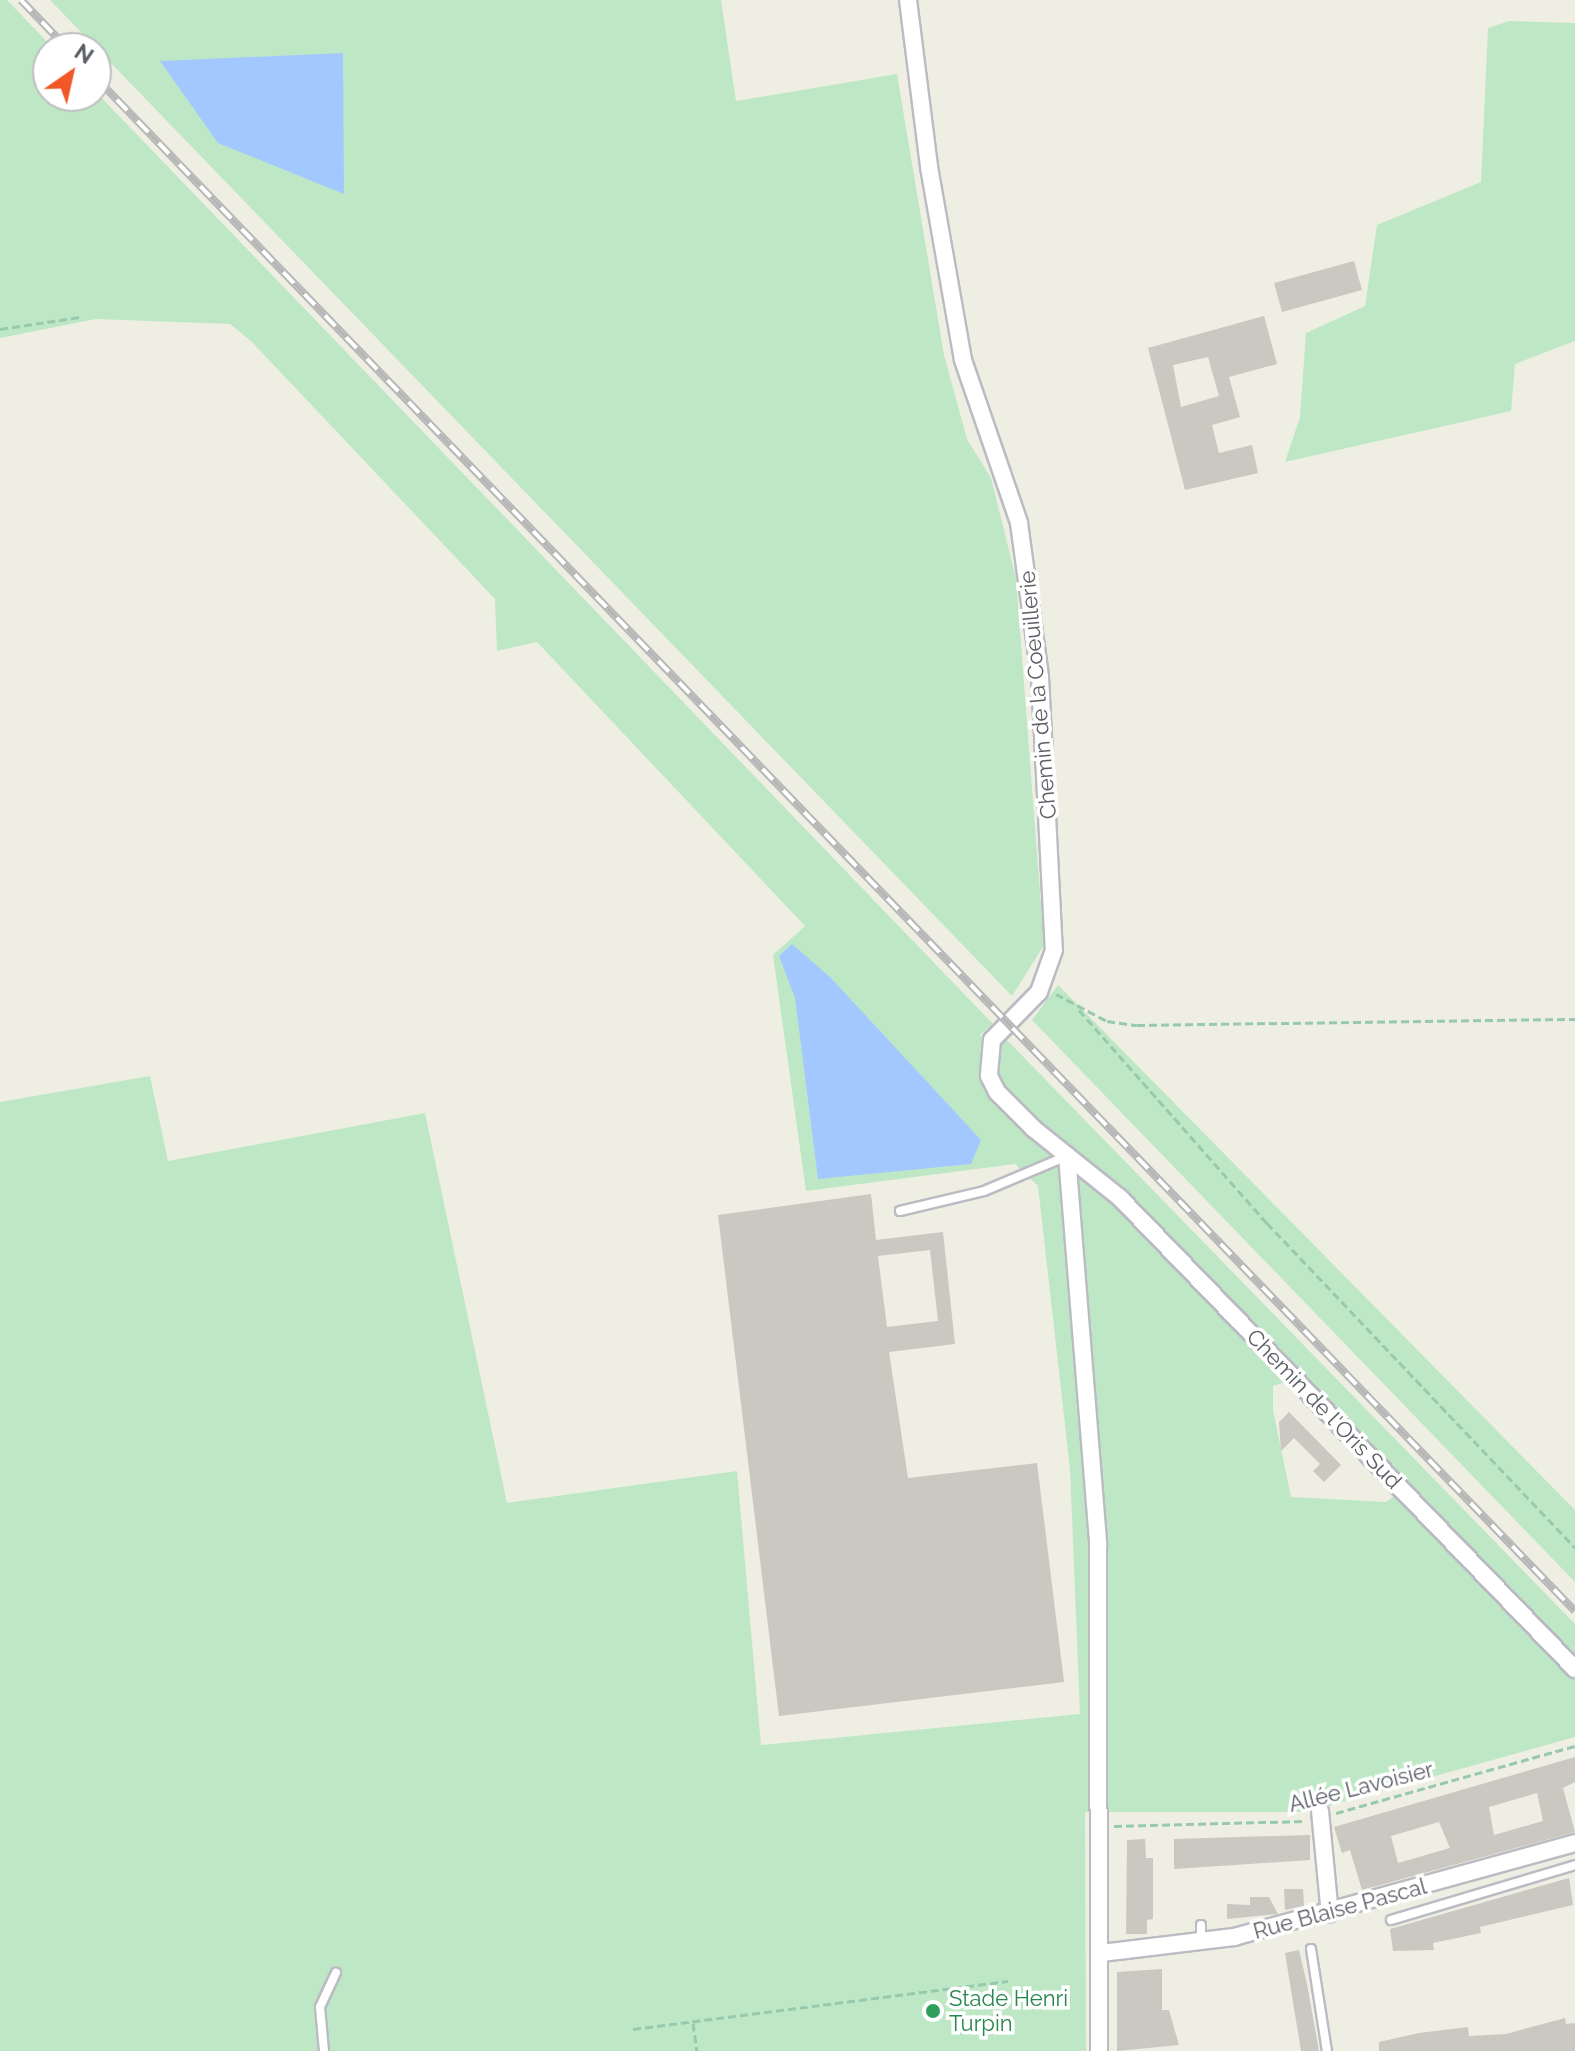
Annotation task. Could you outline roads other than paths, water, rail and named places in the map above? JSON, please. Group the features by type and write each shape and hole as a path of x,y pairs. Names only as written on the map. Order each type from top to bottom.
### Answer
{"street":[{"name":"Chemin de la Coeuillerie","path":"908,0 929,167 963,360 1013,502 1032,587 1055,920 1052,962 1043,985 1021,1010"},
{"name":"Chemin de l'Oris Sud","path":"1021,1010 992,1040 989,1076 1012,1108 1120,1198 1575,1669"},
{"path":"1067,1156 1098,1544 1102,1826 1099,2051"},
{"path":"1320,1814 1330,1914"},
{"name":"Rue Blaise Pascal","path":"1101,1953 1201,1942 1330,1914 1575,1843"}],"lane":[{"path":"900,1211 984,1191 1067,1156"},
{"path":"1391,1920 1575,1865"},
{"path":"1201,1925 1201,1942"},
{"path":"1311,1949 1327,2051"},
{"path":"324,2051 320,2007 336,1972"}],"water":[{"path":"343,53 344,194 218,143 160,61"},
{"path":"792,944 830,977 981,1140 971,1164 818,1179 795,998 779,956"}],"railway":[{"path":"21,0 52,32"},
{"path":"112,95 1575,1611"}],"place":[{"name":"Stade Henri Turpin","path":"933,2011"}]}
